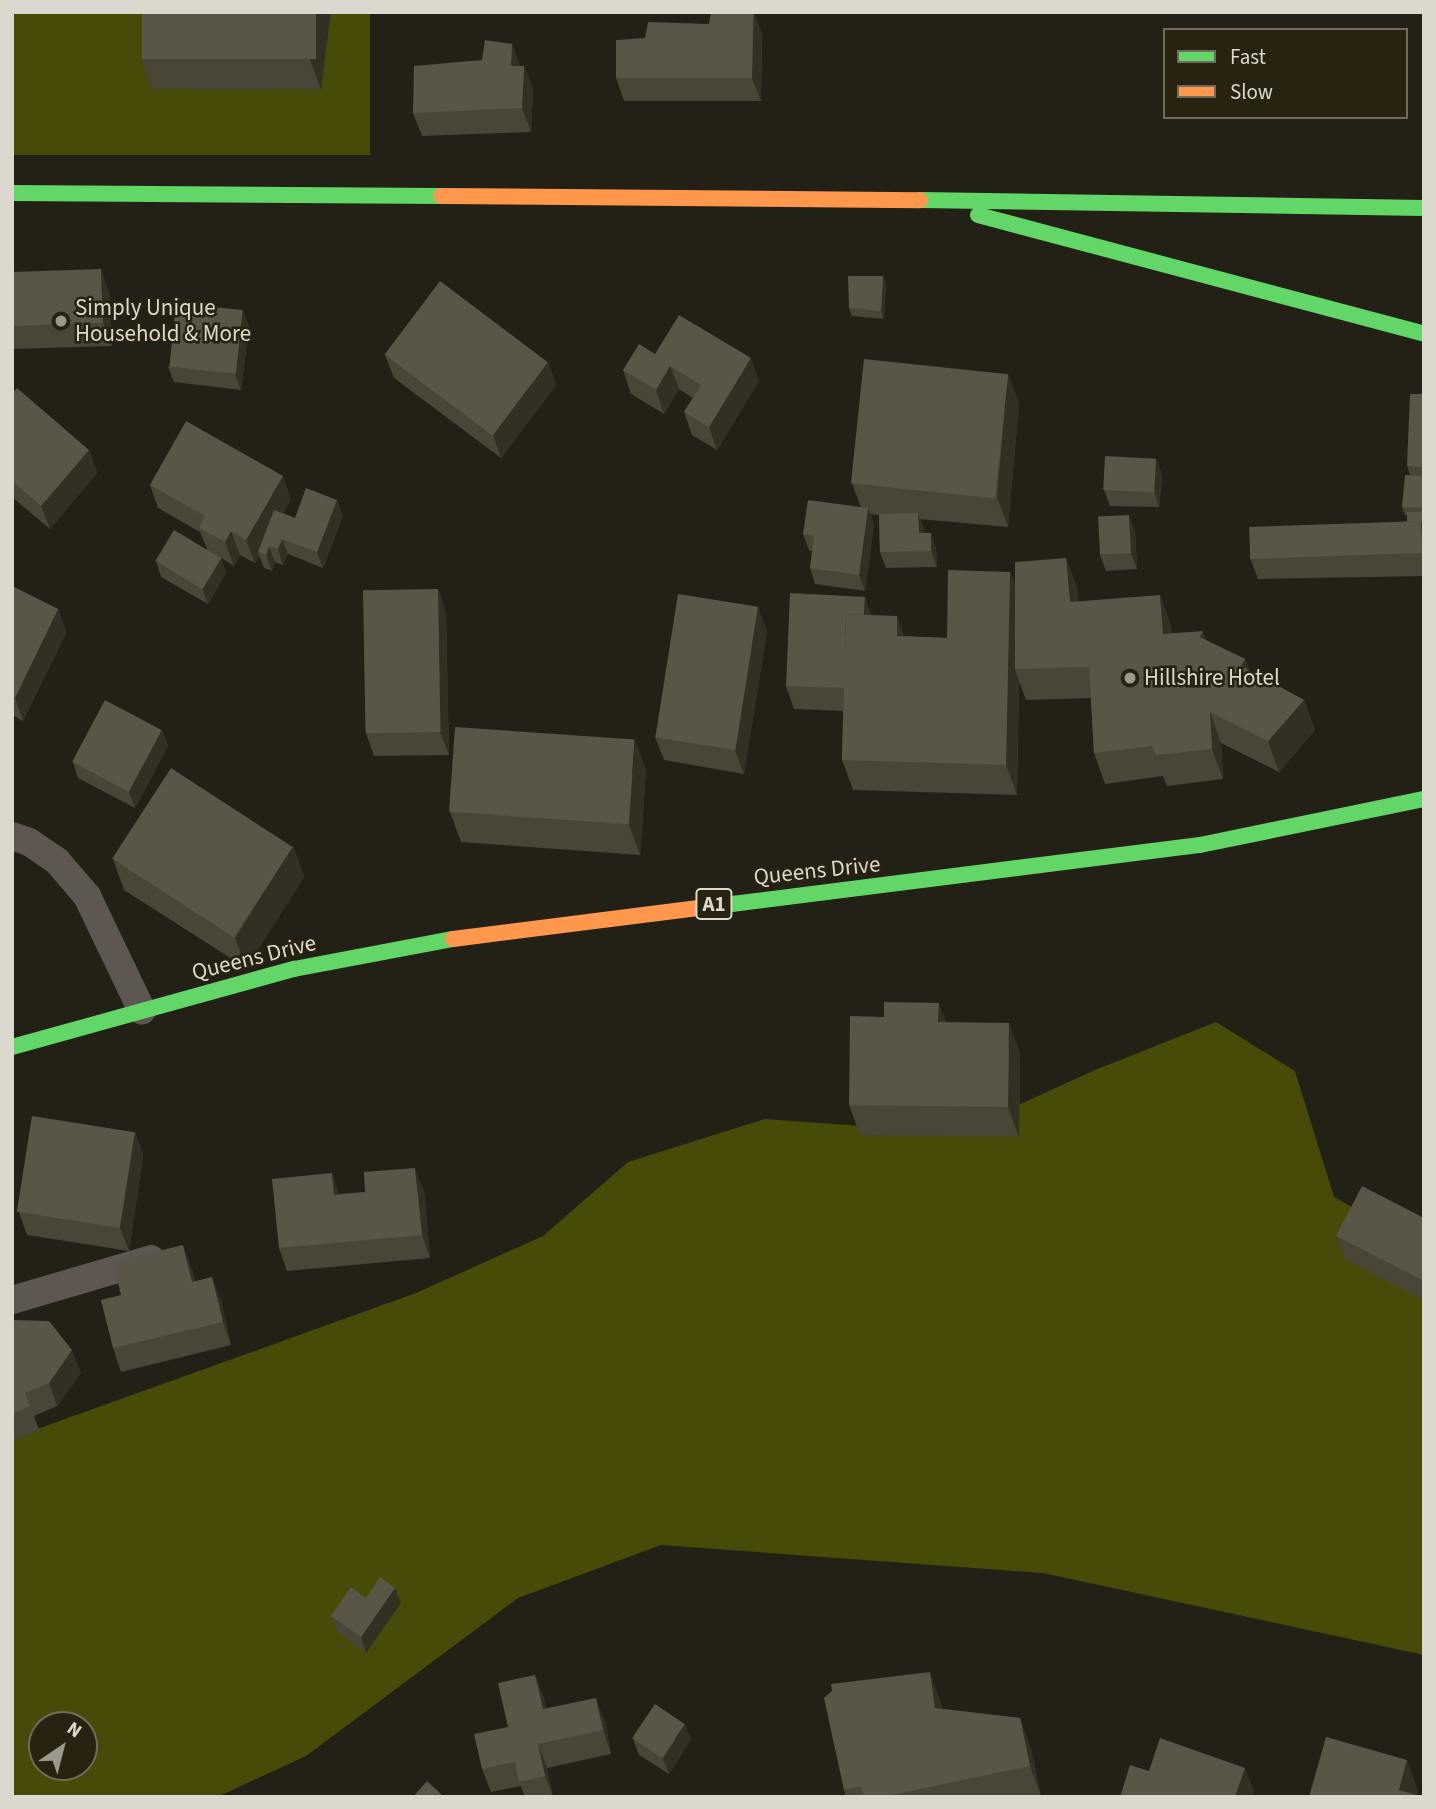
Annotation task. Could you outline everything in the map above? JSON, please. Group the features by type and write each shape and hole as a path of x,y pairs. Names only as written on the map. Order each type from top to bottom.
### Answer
{"main road":[{"path":"12,193 926,200 1424,208"},
{"path":"926,200 1424,334"},
{"name":"Queens Drive","path":"12,1047 294,969 448,940 1200,845 1418,806"}],"street":[{"path":"12,836 29,842 57,861 87,896 142,1011"},
{"path":"12,1300 181,1251"}],"shaded area":[{"path":"12,12 370,12 370,155 12,155"},
{"path":"1216,1022 1295,1071 1334,1197 1424,1247 1424,1655 1043,1573 661,1545 518,1598 306,1756 217,1797 12,1797 12,1438 416,1293 543,1236 628,1162 765,1119 957,1133 1095,1070"}],"building":[{"path":"142,12 316,12 316,59 142,59"},
{"path":"711,12 753,12 752,78 616,78 616,40 645,38 648,22 709,24"},
{"path":"485,40 512,44 511,66 524,66 522,108 413,113 414,66 482,60"},
{"path":"101,269 103,323 14,326 12,272"},
{"path":"848,276 883,276 881,311 849,308"},
{"path":"440,281 548,362 492,436 385,354"},
{"path":"176,303 243,310 236,374 169,367"},
{"path":"679,315 751,358 709,427 684,412 701,385 670,366 656,390 623,370 639,344 655,354"},
{"path":"864,359 1008,374 995,498 851,483"},
{"path":"17,388 89,450 41,506 12,481 12,393"},
{"path":"1410,394 1424,394 1424,467 1407,466"},
{"path":"186,421 283,476 246,540 231,531 225,542 199,528 205,516 150,485"},
{"path":"1105,456 1156,459 1154,493 1103,490"},
{"path":"1405,475 1424,476 1424,508 1402,507"},
{"path":"306,488 337,500 317,552 282,539 278,549 269,546 266,555 258,552 274,510 295,518"},
{"path":"808,500 868,508 859,575 810,568 814,536 803,534"},
{"path":"1407,512 1424,512 1424,528 1421,521 1407,521"},
{"path":"918,513 919,533 931,533 931,551 880,552 879,514"},
{"path":"1129,515 1131,553 1100,555 1098,517"},
{"path":"1421,521 1422,553 1250,559 1249,527"},
{"path":"174,530 221,558 203,589 155,561"},
{"name":"Hillshire Hotel","path":"1066,558 1070,602 1160,595 1163,634 1203,631 1200,637 1245,659 1241,666 1304,700 1268,741 1210,712 1212,749 1156,755 1152,746 1094,753 1089,667 1015,669 1015,562"},
{"path":"948,570 1010,572 1006,765 842,760 846,614 897,616 897,636 947,638"},
{"path":"12,586 58,609 15,698 12,696"},
{"path":"438,589 440,732 366,733 363,590"},
{"path":"790,593 865,597 864,615 846,614 844,688 786,686"},
{"path":"678,594 758,607 735,750 655,737"},
{"path":"105,700 162,730 129,792 72,762"},
{"path":"455,727 635,740 629,824 449,812"},
{"path":"171,768 293,847 234,938 112,859"},
{"path":"884,1002 939,1003 938,1022 1009,1023 1008,1107 849,1105 850,1016 884,1017"},
{"path":"32,1116 135,1132 120,1228 17,1212"},
{"path":"415,1168 422,1235 279,1248 272,1179 332,1173 334,1195 365,1192 364,1172"},
{"path":"1362,1186 1424,1218 1424,1281 1336,1236"},
{"path":"183,1245 192,1282 212,1277 223,1322 113,1348 101,1300 121,1295 113,1262"},
{"path":"12,1320 49,1321 72,1350 49,1383 25,1393 30,1406 12,1414"},
{"path":"380,1577 395,1588 361,1637 331,1616 351,1587 366,1598"},
{"path":"930,1672 935,1708 1020,1718 1030,1766 882,1797 864,1797 861,1786 844,1790 824,1698 832,1691 831,1684"},
{"path":"535,1675 543,1709 596,1698 603,1730 538,1744 545,1776 519,1782 515,1762 482,1769 474,1734 508,1727 498,1683"},
{"path":"655,1704 685,1724 662,1758 632,1738"},
{"path":"1326,1737 1407,1760 1399,1790 1423,1797 1309,1797"},
{"path":"1160,1738 1245,1768 1235,1797 1120,1797 1130,1765 1149,1771"},
{"path":"427,1781 444,1797 413,1797"}],"traffic: fast":[{"path":"12,193 441,196"},
{"path":"920,200 1424,208"},
{"path":"978,215 1424,334"},
{"path":"724,905 1200,845 1424,799"},
{"path":"12,1047 294,969 453,939"}],"traffic: slow":[{"path":"441,196 920,200"},
{"path":"453,939 724,905"}],"place":[{"name":"Simply Unique Household & More","path":"61,321"},
{"name":"Hillshire Hotel","path":"1130,678"}]}
